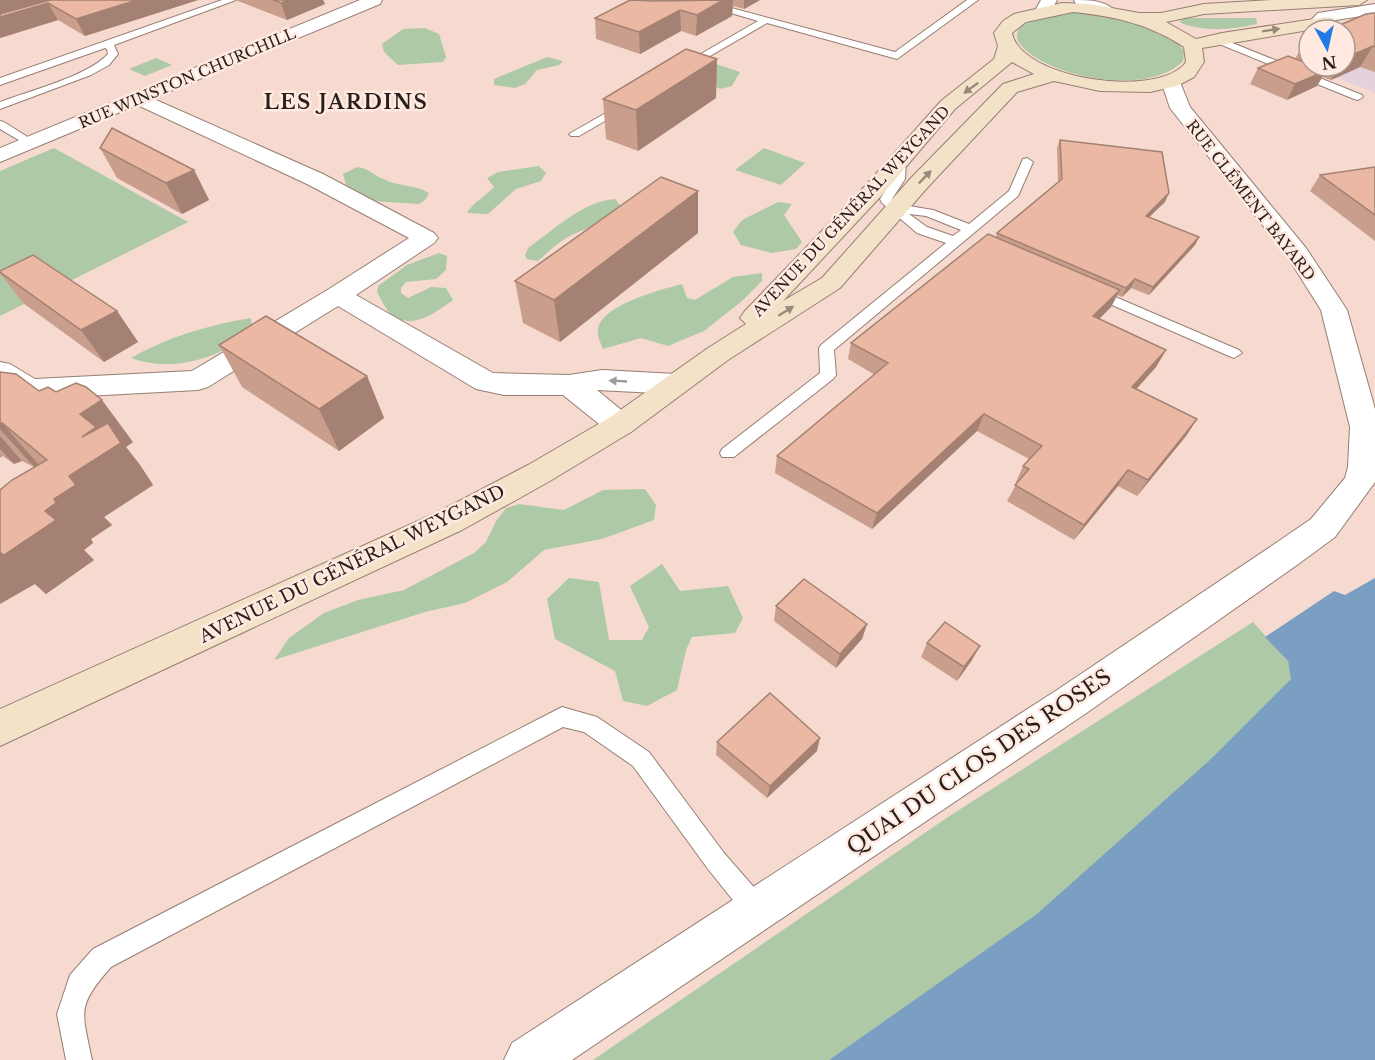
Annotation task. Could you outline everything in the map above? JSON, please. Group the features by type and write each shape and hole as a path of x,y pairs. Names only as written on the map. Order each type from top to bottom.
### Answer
{"main road":[{"path":"1142,17 1161,18 1215,8 1359,0"},
{"name":"AVENUE DU GÉNÉRAL WEYGAND","path":"718,354 874,190 948,105 1003,61 1007,45 1004,38 1006,28 1013,20 1047,5 1106,10 1142,17"},
{"path":"1349,18 1375,14"},
{"path":"1142,17 1193,45 1215,39 1297,26"},
{"path":"1007,45 1017,56 1056,75 1108,86 1134,86 1171,81 1187,72 1195,62 1193,45"},
{"name":"AVENUE DU GÉNÉRAL WEYGAND","path":"0,728 450,521 620,425 718,354 831,283 897,208 1010,88 1028,81 1056,75"}],"street":[{"name":"RUE WINSTON CHURCHILL","path":"0,156 374,0"},
{"path":"1082,0 1106,10"},
{"path":"1323,18 1375,9"},
{"name":"RUE CLÉMENT BAYARD","path":"1171,81 1180,108 1297,253 1334,310 1370,428"},
{"name":"RUE CLÉMENT BAYARD","path":"1134,86 1180,108"},
{"path":"0,371 30,389 198,380 338,295 426,238 315,180 138,98"},
{"path":"338,295 486,382 504,385 568,385 602,380 676,384"},
{"path":"568,385 595,403 620,425"},
{"name":"QUAI DU CLOS DES ROSES","path":"530,1060 1071,702 1323,528 1359,483 1370,428"}],"lane":[{"path":"0,82 231,0"},
{"path":"692,0 897,56 973,0"},
{"path":"673,74 764,21"},
{"path":"1215,39 1358,97"},
{"path":"0,106 97,68 113,54 112,48 106,44"},
{"path":"575,134 634,100"},
{"path":"0,124 31,143"},
{"path":"900,160 899,179 886,199 888,203 922,230 967,237"},
{"path":"728,453 828,375 826,348 967,237 1014,193 1027,162"},
{"path":"897,208 929,213 967,237"},
{"path":"1083,287 1233,353"},
{"path":"79,1060 70,1014 79,984 102,958 562,717 589,724 641,759 716,861 757,910"}],"shaded area":[{"path":"1375,52 1375,93 1338,78 1357,78 1357,60"}],"green space":[{"path":"1085,11 1129,18 1178,42 1184,52 1183,61 1169,71 1151,78 1109,80 1087,77 1047,64 1032,55 1020,43 1017,34 1022,26 1046,16"},
{"path":"1184,18 1256,18 1257,24 1238,28 1208,29 1181,23 1180,20"},
{"path":"425,28 439,34 446,57 443,62 398,65 384,52 382,44 403,29"},
{"path":"547,57 563,61 559,65 537,70 525,84 515,88 494,85 494,79"},
{"path":"156,58 172,65 145,76 129,69"},
{"path":"713,63 740,72 732,86 720,89 715,86"},
{"path":"54,148 188,222 0,316 0,171"},
{"path":"764,148 805,163 781,185 735,170"},
{"path":"539,166 546,173 541,181 516,189 488,214 467,213 494,187 487,178 498,172"},
{"path":"357,167 389,182 418,188 429,193 419,204 373,201 346,185 343,174"},
{"path":"615,199 620,205 602,221 564,239 538,261 527,259 525,256 528,248 580,211 603,201"},
{"path":"778,202 792,204 784,215 802,242 796,249 772,253 741,245 733,232 742,220"},
{"path":"439,253 447,256 446,270 436,279 406,282 401,288 401,293 408,298 431,287 446,288 453,300 432,314 417,320 401,320 393,316 377,292 378,286 407,265"},
{"path":"762,273 762,281 742,301 704,331 668,346 641,338 603,349 599,340 598,330 601,321 609,313 648,294 682,284 687,298 695,300 733,277"},
{"path":"251,318 252,328 241,339 212,355 196,360 163,364 131,358 189,333"},
{"path":"645,489 656,505 654,520 602,539 544,550 507,582 465,603 425,612 274,660 289,638 324,613 358,600 404,590 474,553 486,542 496,521 506,508 519,504 564,510 603,490"},
{"path":"662,564 680,591 728,586 743,618 735,633 692,637 686,650 677,690 647,706 623,701 615,671 555,639 547,599 569,578 599,582 609,640 642,640 649,627 630,586"},
{"path":"1253,622 1288,661 1292,679 1250,721 1149,840 829,1060 593,1060 951,815"}],"water":[{"path":"1375,578 1375,1060 829,1060 1037,914 1212,758 1291,679 1288,661 1265,637 1334,591 1345,595"}],"building":[{"path":"50,0 137,0 76,19 48,3 0,17 0,14"},
{"path":"630,0 723,0 697,15 680,10 639,32 595,18"},
{"path":"1375,13 1375,47 1357,53 1356,18"},
{"path":"686,49 717,59 636,110 603,99"},
{"path":"1288,56 1297,59 1297,78 1309,78 1295,84 1258,68"},
{"path":"112,128 194,170 166,183 100,148"},
{"path":"1060,140 1162,152 1169,193 1146,216 1199,237 1153,287 1135,279 1126,288 997,233 1062,179"},
{"path":"1375,167 1375,215 1320,175"},
{"path":"661,177 698,191 554,300 515,281"},
{"path":"988,234 1120,290 1093,316 1166,350 1132,387 1197,419 1148,480 1128,470 1084,525 1015,485 1029,469 1023,466 1042,446 984,414 877,513 777,456 888,363 851,343"},
{"path":"33,255 117,311 81,330 0,272"},
{"path":"266,316 367,376 319,409 219,345"},
{"path":"0,372 16,374 39,391 48,387 56,392 76,383 86,387 102,400 80,414 96,427 82,437 108,423 121,443 69,476 76,485 54,499 56,503 45,511 56,520 4,555 0,552 0,490 12,480 47,460 2,423 0,424"},
{"path":"804,579 867,624 840,654 776,606"},
{"path":"945,622 980,646 964,667 927,643"},
{"path":"770,693 820,738 770,786 717,742"}],"district":[{"name":"LES JARDINS","path":"346,102"}]}
